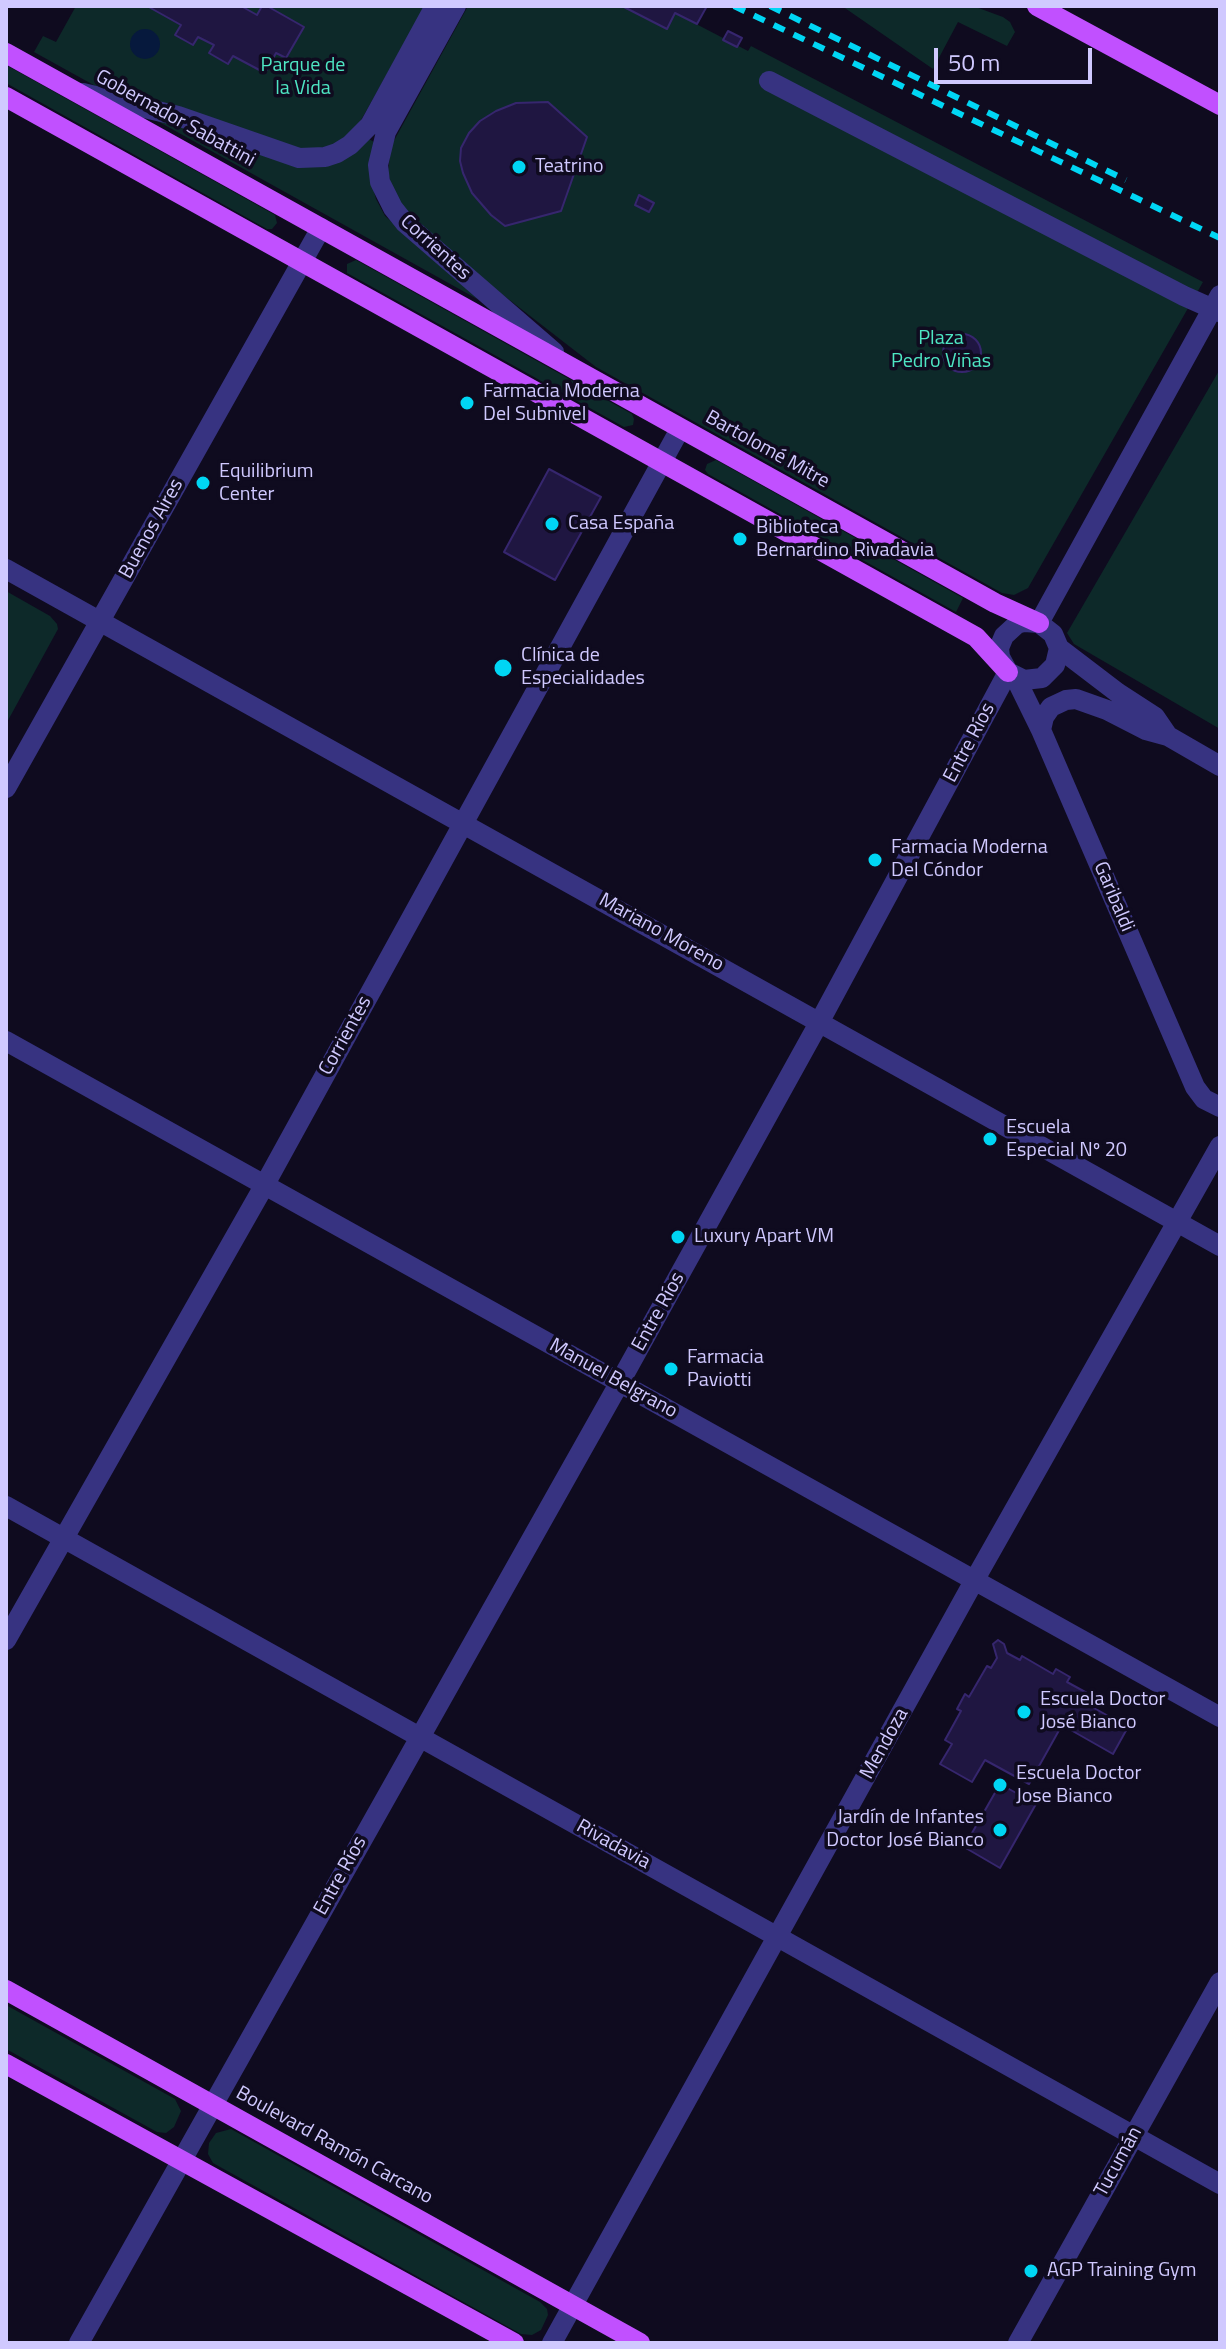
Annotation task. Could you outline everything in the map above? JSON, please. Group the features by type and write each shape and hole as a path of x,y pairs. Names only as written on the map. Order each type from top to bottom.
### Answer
{"main road":[{"path":"1037,6 1220,105"},
{"name":"Gobernador Sabattini","path":"6,53 321,228"},
{"path":"6,97 976,637 1012,674"},
{"name":"Bartolomé Mitre","path":"321,228 995,603 1039,623"},
{"name":"Boulevard Ramón Carcano","path":"6,1990 640,2343"},
{"path":"6,2064 514,2343"}],"street":[{"path":"74,91 178,116 299,158 325,157 350,145 370,125 435,6"},
{"name":"Corrientes","path":"456,6 386,132 378,165 380,182 393,208 405,223 576,371"},
{"path":"769,81 1184,296 1218,305 1039,623 1017,624 1004,636 999,648 1000,657 1012,674 1024,680 1042,678 1055,665 1059,648"},
{"name":"Buenos Aires","path":"6,788 321,228"},
{"name":"Corrientes","path":"6,1640 264,1186 680,429"},
{"name":"Mariano Moreno","path":"6,569 1220,1246"},
{"name":"Bartolomé Mitre","path":"1039,623 1053,634 1059,648 1155,717 1168,736"},
{"name":"Garibaldi","path":"1012,674 1041,730 1195,1087 1204,1099 1220,1107"},
{"name":"Entre Ríos","path":"79,2343 620,1382 1012,674"},
{"name":"Bartolomé Mitre","path":"1041,730 1044,717 1051,707 1076,699 1107,710 1146,730 1168,736 1220,766"},
{"name":"Manuel Belgrano","path":"6,1041 1220,1717"},
{"name":"Mendoza","path":"552,2343 974,1581 1220,1146"},
{"name":"Rivadavia","path":"6,1506 1220,2184"},
{"name":"Tucumán","path":"1018,2343 1220,1982"}],"green space":[{"name":"Parque de la Vida","path":"76,6 425,6 352,133 331,146 306,151 99,88 34,52 43,36 56,42"},
{"name":"Plaza Pedro Viñas","path":"468,6 622,6 667,29 675,13 748,51 751,46 1203,282 1028,588 1014,595 1002,593 596,367 485,281 408,213 393,193 388,172 391,146"},
{"path":"842,6 973,6 1003,17 1015,32 1007,46 958,22 933,69"},
{"path":"6,65 275,215 277,223 272,229 267,229 6,83"},
{"path":"152,115 295,164 369,139 374,142 370,162 371,180 385,216 479,300 152,118"},
{"path":"356,260 632,414 633,425 624,427 347,273 347,264"},
{"path":"1220,369 1220,729 1074,644 1067,633"},
{"path":"716,460 963,598 956,612 708,474 705,470 707,464"},
{"path":"6,591 50,616 58,629 6,724"},
{"path":"6,2005 175,2099 181,2111 174,2127 166,2133 157,2132 6,2049"},
{"path":"231,2129 540,2302 548,2315 541,2330 532,2335 521,2334 213,2163 208,2154 209,2143 216,2133"}],"water":[{"path":"145,29 156,33 160,44 156,55 145,59 134,55 130,44 134,33"}],"building":[{"path":"147,6 241,6 257,15 262,6 267,6 304,27 286,58 276,53 265,73 233,56 228,64 209,53 214,45 198,37 193,45 175,35 181,25"},
{"path":"622,6 707,6 697,24 675,13 667,29"},
{"path":"728,31 742,38 737,47 723,40"},
{"name":"Teatrino","path":"548,102 587,137 561,211 505,226 472,193 460,161 461,148 480,121 496,111 516,103"},
{"path":"639,195 654,203 649,212 635,205"},
{"path":"962,334 975,340 981,353 975,366 962,372 949,366 943,353 949,340"},
{"name":"Casa España","path":"549,469 601,497 555,580 504,552"},
{"path":"998,1640 1004,1644 1007,1653 1020,1660 1022,1656 1053,1674 1056,1669 1070,1677 1067,1682 1098,1699 1094,1708 1128,1727 1113,1754 1062,1725 1029,1784 985,1760 972,1782 940,1764 952,1744 945,1740 961,1711 957,1709 965,1694 969,1697 987,1666 991,1668 997,1658 993,1644"},
{"path":"1000,1784 1036,1804 1000,1868 964,1847"}],"railway":[{"path":"734,6 1220,238"},
{"path":"770,6 1126,180"}],"place":[{"name":"Teatrino","path":"519,167"},
{"name":"Farmacia Moderna Del Subnivel","path":"467,403"},
{"name":"Equilibrium Center","path":"203,483"},
{"name":"Casa España","path":"552,524"},
{"name":"Biblioteca Bernardino Rivadavia","path":"740,539"},
{"name":"Clínica de Especialidades","path":"503,668"},
{"name":"Farmacia Moderna Del Cóndor","path":"875,860"},
{"name":"Escuela Especial Nº 20","path":"990,1139"},
{"name":"Luxury Apart VM","path":"678,1237"},
{"name":"Farmacia Paviotti","path":"671,1369"},
{"name":"Escuela Doctor José Bianco","path":"1024,1712"},
{"name":"Escuela Doctor Jose Bianco","path":"1000,1785"},
{"name":"Jardín de Infantes Doctor José Bianco","path":"1000,1830"},
{"name":"AGP Training Gym","path":"1031,2271"}]}
